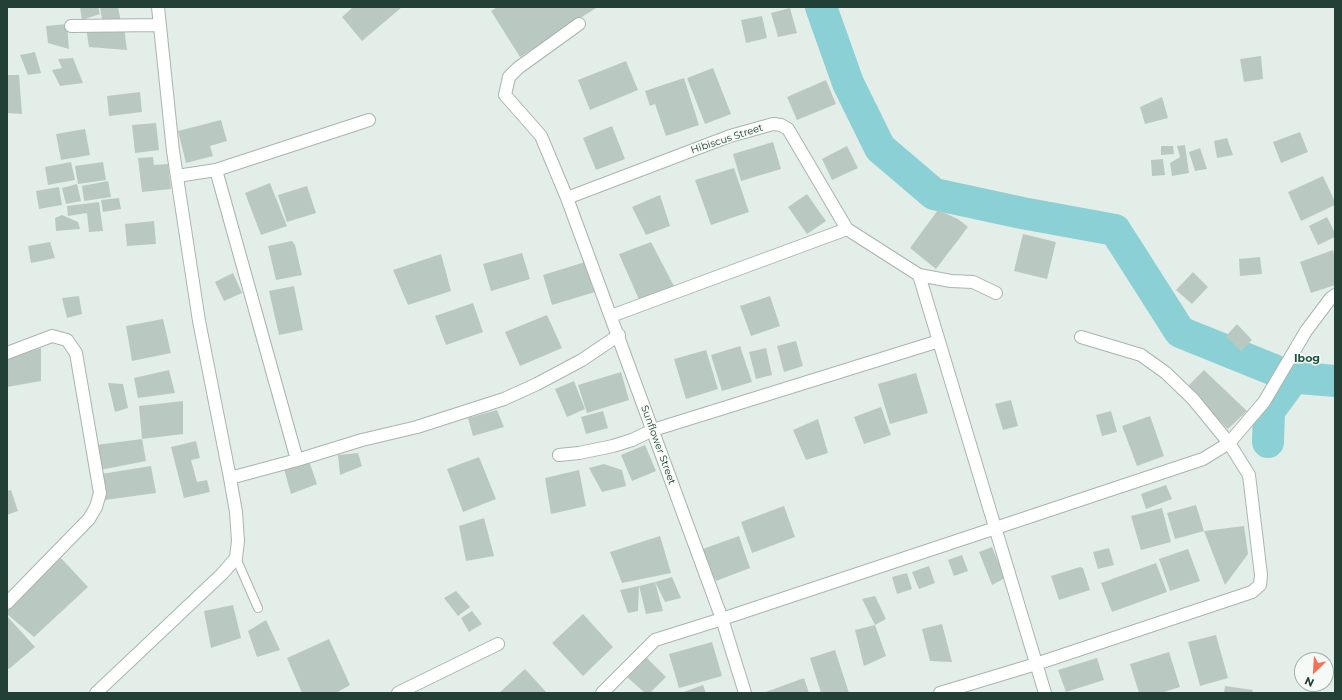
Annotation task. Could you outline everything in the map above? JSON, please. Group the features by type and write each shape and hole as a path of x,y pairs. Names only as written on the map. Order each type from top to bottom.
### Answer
{"street":[{"path":"96,693 217,580 236,558 238,540 236,512 199,321 173,151 158,7"},
{"name":"Sunflower Street","path":"579,24 518,68 509,77 506,95 541,136 567,198 619,335 722,619 745,693"},
{"path":"71,26 160,25"},
{"path":"178,176 216,170 369,120"},
{"name":"Hibiscus Street","path":"567,198 730,136 773,124 781,125 788,129 847,229 920,275"},
{"path":"216,170 297,460"},
{"path":"611,316 847,229"},
{"path":"996,293 974,282 951,281 920,275 1045,693"},
{"path":"602,693 654,640 722,619 1203,459 1229,443 1264,402 1306,332 1330,299 1335,295"},
{"path":"230,478 297,460 362,440 416,427 504,399 575,364 619,335"},
{"path":"7,353 52,336 67,340 76,353 100,493 96,507 89,519 7,603"},
{"path":"940,693 1036,664 1252,592 1260,585 1261,575 1249,475 1229,443 1166,372 1141,355 1081,337"},
{"path":"559,455 580,453 613,446 632,440 653,430 939,340"},
{"path":"398,693 498,644"}],"lane":[{"path":"236,558 258,608"}],"building":[{"path":"80,7 98,7 100,14 82,20"},
{"path":"100,7 118,7 121,22 103,25"},
{"path":"353,7 402,7 362,41 342,17"},
{"path":"497,7 596,8 520,57 491,11"},
{"path":"790,8 797,33 778,37 771,13"},
{"path":"762,16 767,38 746,43 741,20"},
{"path":"67,24 69,49 48,43 46,26"},
{"path":"86,27 124,27 127,50 89,47"},
{"path":"35,52 41,73 28,75 20,55"},
{"path":"1261,56 1263,79 1244,82 1240,59"},
{"path":"73,58 83,83 60,86 52,70 62,68 58,59"},
{"path":"626,61 638,90 590,110 578,80"},
{"path":"713,68 731,114 705,124 687,78"},
{"path":"7,75 19,75 22,114 7,113"},
{"path":"684,78 699,125 666,136 655,104 650,106 645,91"},
{"path":"826,80 836,104 797,120 787,97"},
{"path":"140,92 142,112 109,116 107,96"},
{"path":"1162,97 1168,118 1145,124 1140,107"},
{"path":"221,120 227,141 210,146 213,156 186,163 178,131"},
{"path":"156,123 159,150 135,153 132,125"},
{"path":"612,126 625,159 596,170 583,138"},
{"path":"85,129 90,155 61,160 56,134"},
{"path":"1300,132 1308,152 1281,163 1273,142"},
{"path":"1227,138 1233,155 1217,158 1214,141"},
{"path":"773,142 781,169 741,181 733,154"},
{"path":"1185,145 1189,173 1172,176 1170,163 1180,157 1177,146"},
{"path":"847,146 858,168 832,180 822,159"},
{"path":"1161,146 1173,146 1174,154 1161,155"},
{"path":"1200,148 1207,169 1195,171 1189,152"},
{"path":"153,157 154,165 168,164 171,189 142,192 138,158"},
{"path":"1163,159 1165,175 1152,176 1151,160"},
{"path":"71,162 75,180 48,185 45,167"},
{"path":"103,162 106,180 78,184 75,166"},
{"path":"734,168 749,212 711,225 695,180"},
{"path":"1323,176 1335,205 1301,221 1288,192"},
{"path":"108,181 111,197 84,201 82,186"},
{"path":"270,183 287,226 261,235 245,193"},
{"path":"77,184 81,201 66,204 62,188"},
{"path":"307,186 316,213 287,222 278,195"},
{"path":"59,187 62,205 39,209 36,191"},
{"path":"807,194 826,221 807,234 788,207"},
{"path":"660,195 670,226 646,235 632,207"},
{"path":"119,198 121,209 103,212 101,200"},
{"path":"99,202 103,231 89,232 87,213 68,216 67,206"},
{"path":"938,210 958,219 968,227 936,269 910,248"},
{"path":"62,215 78,222 80,229 56,231 55,218"},
{"path":"1327,217 1335,233 1335,237 1318,245 1309,226"},
{"path":"154,221 156,244 127,246 125,224"},
{"path":"1023,234 1056,242 1047,279 1014,271"},
{"path":"292,241 295,245 302,275 276,280 268,246"},
{"path":"50,242 55,258 31,263 28,246"},
{"path":"651,242 676,290 640,302 619,254"},
{"path":"1333,250 1335,257 1335,285 1311,293 1300,262"},
{"path":"522,253 530,279 491,291 483,264"},
{"path":"441,254 451,291 408,305 393,270"},
{"path":"1260,257 1262,274 1240,276 1239,259"},
{"path":"585,262 595,292 552,305 543,275"},
{"path":"1193,272 1208,287 1192,304 1176,290"},
{"path":"233,273 242,293 224,301 215,282"},
{"path":"294,286 303,330 279,335 269,291"},
{"path":"79,296 82,314 67,318 62,298"},
{"path":"770,296 780,326 751,336 740,306"},
{"path":"473,303 483,332 446,345 435,316"},
{"path":"547,315 562,348 520,366 505,332"},
{"path":"163,319 171,353 132,361 126,326"},
{"path":"1237,324 1252,340 1241,351 1226,336"},
{"path":"796,341 803,366 784,372 777,346"},
{"path":"740,346 752,382 722,391 711,355"},
{"path":"41,348 41,381 7,387 7,359"},
{"path":"766,348 772,375 756,379 749,352"},
{"path":"706,350 718,389 686,399 674,359"},
{"path":"169,370 175,393 138,398 134,378"},
{"path":"1204,370 1247,411 1228,429 1186,388"},
{"path":"621,372 629,400 587,413 578,385"},
{"path":"916,373 928,413 890,424 878,384"},
{"path":"574,381 585,409 567,417 555,389"},
{"path":"108,383 123,384 128,408 115,412"},
{"path":"1011,400 1018,426 1003,430 995,404"},
{"path":"183,401 183,434 142,439 139,406"},
{"path":"881,407 891,435 864,444 854,417"},
{"path":"497,410 504,427 473,436 468,418"},
{"path":"603,411 608,428 586,434 581,417"},
{"path":"1111,411 1117,432 1102,436 1096,415"},
{"path":"1150,416 1164,456 1137,466 1122,426"},
{"path":"818,419 828,453 806,460 793,430"},
{"path":"142,439 146,461 100,470 96,445"},
{"path":"196,441 200,458 191,460 197,482 207,480 210,492 184,498 171,447"},
{"path":"645,445 656,471 632,481 621,455"},
{"path":"358,453 362,466 340,475 338,455"},
{"path":"479,457 496,499 463,512 447,469"},
{"path":"309,461 317,484 291,494 284,469"},
{"path":"604,464 622,470 626,486 602,492 589,468"},
{"path":"151,466 156,493 105,500 101,474"},
{"path":"579,470 586,506 551,514 545,478"},
{"path":"1166,485 1172,499 1146,509 1141,494"},
{"path":"11,490 18,511 7,515 7,491"},
{"path":"1196,505 1204,531 1175,539 1167,513"},
{"path":"784,506 795,537 752,553 741,522"},
{"path":"1162,508 1171,542 1141,550 1131,516"},
{"path":"484,518 494,556 466,561 459,526"},
{"path":"1244,526 1248,554 1225,585 1204,531"},
{"path":"660,536 671,573 622,583 610,552"},
{"path":"739,536 750,568 716,581 700,550"},
{"path":"992,547 1005,578 992,585 979,552"},
{"path":"1109,548 1114,565 1098,569 1093,552"},
{"path":"1188,549 1200,581 1170,591 1159,559"},
{"path":"962,555 968,571 954,576 948,560"},
{"path":"61,558 88,587 34,637 7,614 7,610"},
{"path":"1156,563 1167,592 1112,612 1101,583"},
{"path":"929,566 935,583 919,589 912,572"},
{"path":"1080,567 1083,568 1090,590 1059,600 1051,576"},
{"path":"907,573 912,589 897,594 892,577"},
{"path":"672,577 681,598 665,602 655,582"},
{"path":"655,582 663,611 646,614 639,586"},
{"path":"639,586 638,611 628,613 620,590"},
{"path":"456,591 470,607 458,616 444,598"},
{"path":"875,596 886,619 875,625 862,599"},
{"path":"233,605 241,638 211,648 204,611"},
{"path":"472,611 482,624 469,632 461,618"},
{"path":"583,614 613,647 583,676 552,643"},
{"path":"7,616 35,647 9,669 7,667"},
{"path":"266,620 280,650 257,657 248,631"},
{"path":"942,624 952,662 930,661 922,629"},
{"path":"875,625 886,656 864,666 855,630"},
{"path":"1216,635 1228,678 1200,686 1188,642"},
{"path":"329,639 350,685 336,693 302,693 287,658"},
{"path":"712,642 722,676 679,688 669,654"},
{"path":"835,650 849,693 821,693 810,658"},
{"path":"1169,652 1180,687 1161,693 1139,693 1130,664"},
{"path":"646,657 666,677 650,693 645,693 627,677"},
{"path":"1097,658 1104,680 1066,692 1058,670"},
{"path":"525,669 547,693 499,693"},
{"path":"804,678 809,693 763,693"},
{"path":"703,685 706,693 681,693"},
{"path":"1225,686 1253,690 1252,693 1224,693"}],"waterway":[{"path":"821,7 848,83 880,148 934,194 1022,213 1115,230 1180,332 1274,370"},
{"path":"1289,377 1335,381"},
{"path":"1268,442 1269,411 1294,377"}],"district":[{"name":"Ibog","path":"1307,359"}]}
